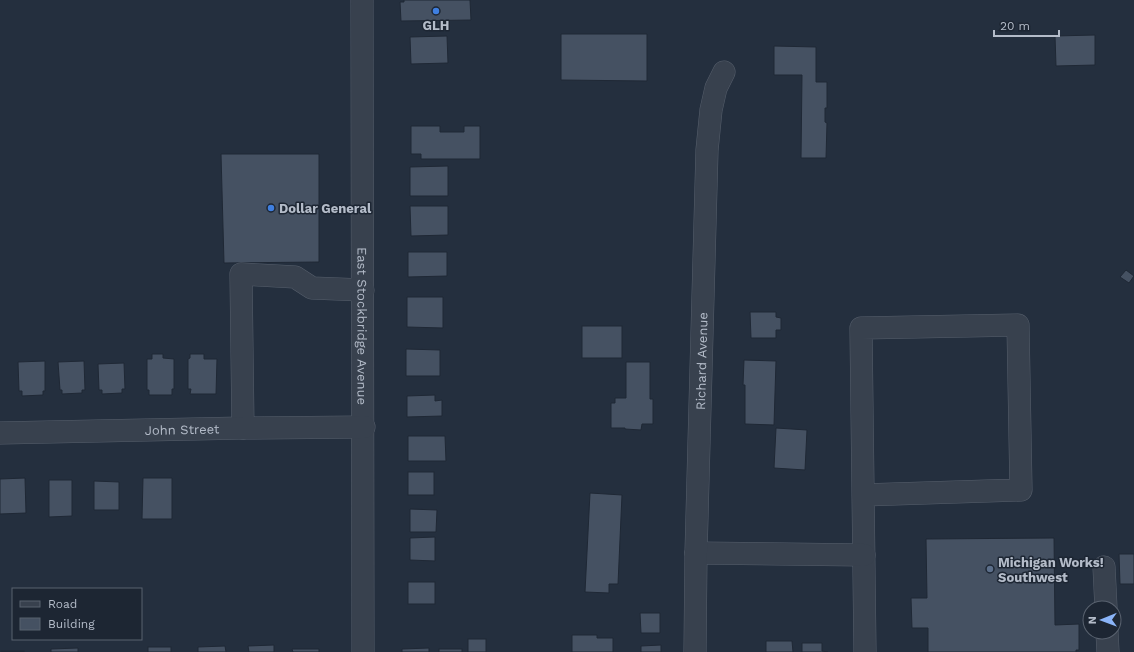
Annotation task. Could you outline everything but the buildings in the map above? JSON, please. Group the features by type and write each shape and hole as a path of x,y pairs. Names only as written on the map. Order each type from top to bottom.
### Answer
{"street":[{"name":"East Stockbridge Avenue","path":"362,0 364,427 363,652"},
{"name":"Richard Avenue","path":"695,652 696,553 707,150 711,110 716,88 724,72"},
{"path":"243,428 241,274 295,277 312,288 363,290"},
{"path":"863,495 1021,490 1018,324 861,328 863,495 864,555 865,652"},
{"name":"John Street","path":"0,433 364,427"},
{"path":"696,553 864,555"},
{"path":"1104,566 1106,600"},
{"path":"1107,640 1108,652"}],"place":[{"name":"GLH","path":"436,11"},
{"name":"Dollar General","path":"271,208"},
{"name":"Michigan Works! Southwest","path":"990,569"}]}
